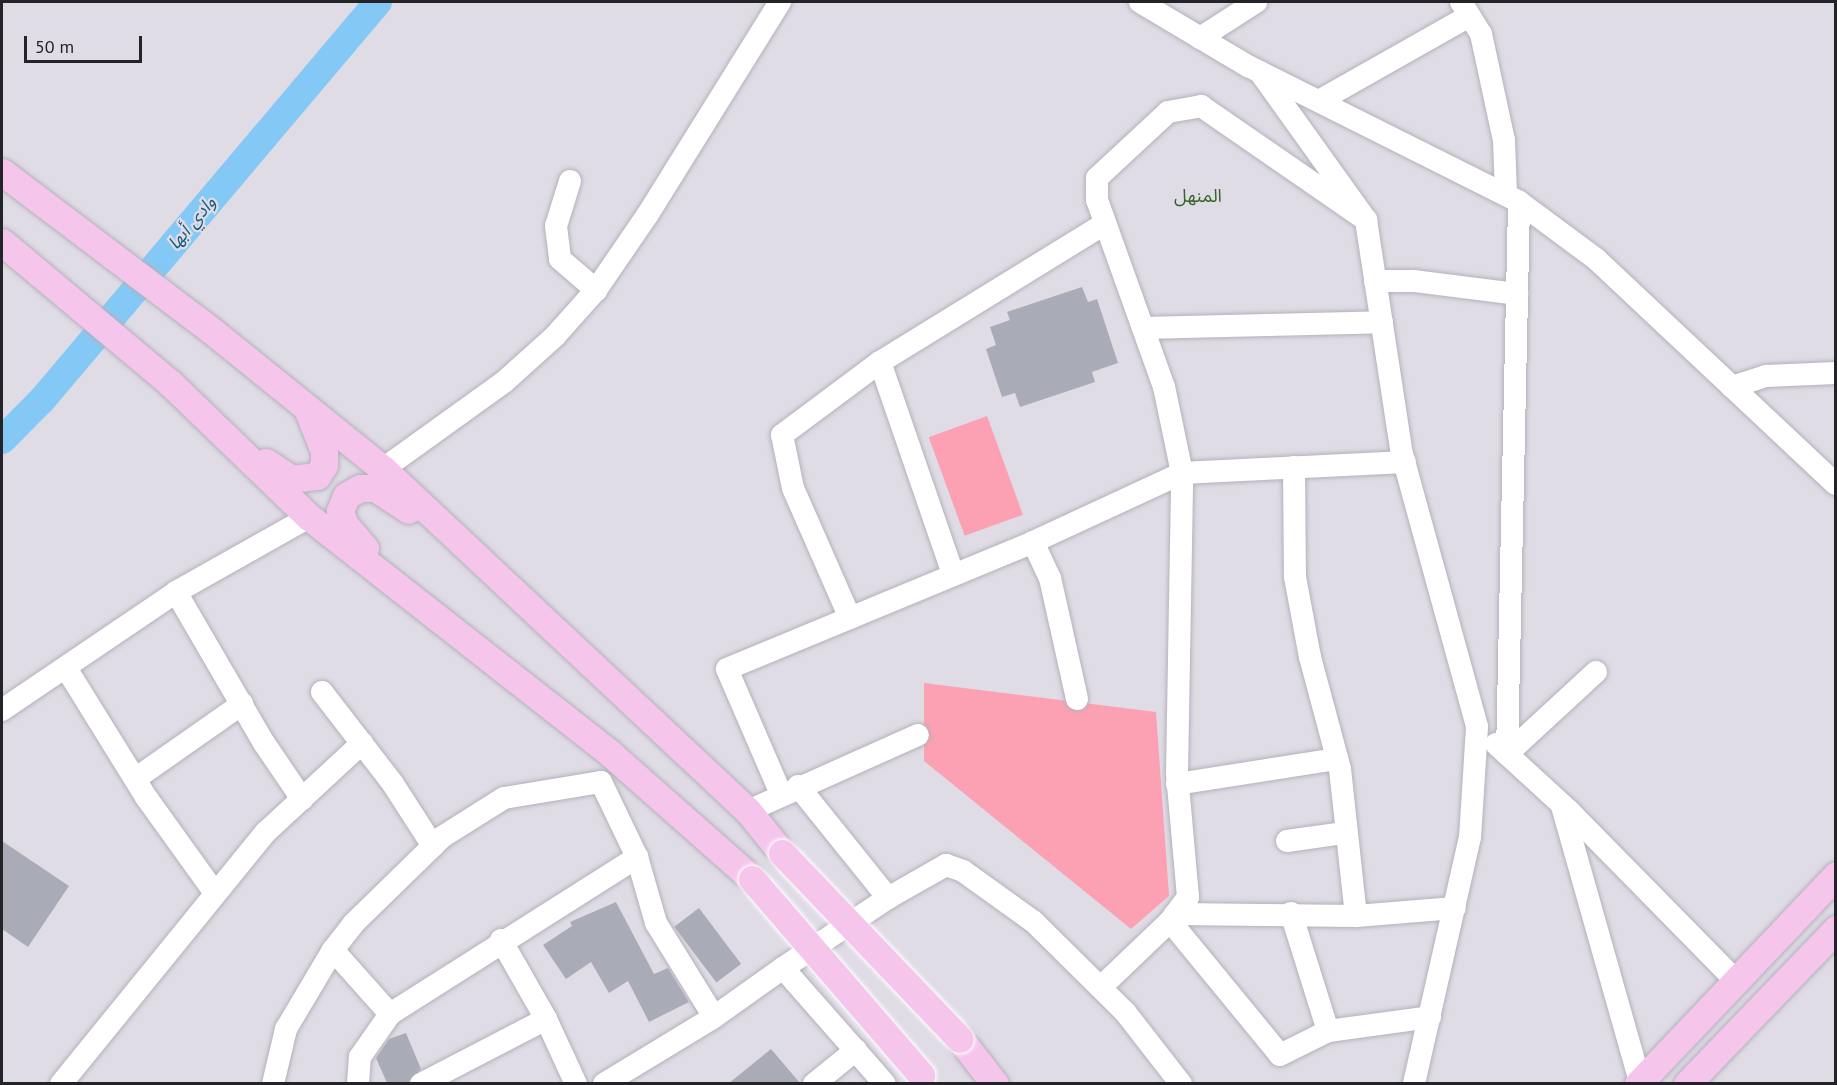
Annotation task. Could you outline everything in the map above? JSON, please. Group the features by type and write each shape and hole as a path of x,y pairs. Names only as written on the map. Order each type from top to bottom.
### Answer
{"main road":[{"path":"2,172 212,331 383,469 475,552 748,811 782,853 960,1039 995,1083"},
{"path":"2,242 170,383 309,517 612,755 752,879 925,1079"},
{"path":"216,427 291,479 303,480 316,476 324,465 324,451 307,408"},
{"path":"401,588 345,525 340,511 346,496 360,488 375,488 475,552"},
{"path":"1639,1082 1836,875"},
{"path":"1687,1083 1836,929"}],"street":[{"path":"383,469 504,382 555,336 596,290 648,214 780,2"},
{"path":"1140,2 1170,9 1200,38 1260,72 1512,198 1596,259 1836,484"},
{"path":"1200,38 1256,2"},
{"path":"1318,101 1465,9 1481,34 1504,140 1512,198 1517,294 1507,754"},
{"path":"1260,72 1366,220 1405,462 1477,727 1470,837 1414,1083"},
{"path":"1101,987 1173,917 1188,897 1177,784 1182,473 1164,387 1096,200 1097,178 1168,112 1201,105 1366,220"},
{"path":"570,181 556,226 560,260 596,290"},
{"path":"850,618 793,488 782,435 880,362 1104,224"},
{"path":"1375,281 1414,281 1517,294"},
{"path":"1143,328 1382,322"},
{"path":"880,362 953,574"},
{"path":"1732,387 1766,376 1836,373"},
{"path":"888,898 789,790 727,669 1033,542 1182,473 1405,462"},
{"path":"1294,467 1295,576 1310,657 1337,759 1344,833 1356,916"},
{"path":"2,710 66,669 176,592 309,517"},
{"path":"1033,542 1050,578 1077,699"},
{"path":"176,592 242,704 302,799"},
{"path":"66,669 135,779 215,893"},
{"path":"1507,754 1596,672"},
{"path":"322,692 362,743 433,846"},
{"path":"135,779 242,704"},
{"path":"1477,727 1561,804 1736,981"},
{"path":"748,811 789,790 918,735"},
{"path":"61,1083 266,832 362,743"},
{"path":"1177,784 1337,759"},
{"path":"273,1083 286,1029 333,950 353,924 433,846 504,798 601,782 637,857 656,923 714,1017"},
{"path":"1561,804 1639,1082"},
{"path":"1287,842 1344,833"},
{"path":"358,1083 360,1057 390,1014 501,940 637,857"},
{"path":"604,1083 714,1017 888,898 946,865 963,872 1034,922 1125,1012 1181,1083"},
{"path":"1173,917 1291,913 1356,916 1455,908"},
{"path":"1291,913 1328,1031"},
{"path":"1173,917 1280,1055 1328,1031 1430,1017"},
{"path":"501,940 546,1019 576,1083"},
{"path":"333,950 390,1014"},
{"path":"783,968 885,1083"},
{"path":"421,1083 546,1019"},
{"path":"814,1083 856,1050"}],"shaded area":[{"path":"987,416 1023,515 965,536 929,437"},
{"path":"924,683 1156,712 1169,896 1131,929 924,761"}],"building":[{"path":"1082,287 1088,302 1097,299 1118,363 1092,372 1095,382 1020,407 1015,393 1002,397 986,349 996,345 990,327 1010,320 1007,312"},
{"path":"2,841 69,886 28,947 2,929"},
{"path":"616,902 654,974 668,968 689,1002 649,1022 628,981 609,993 591,962 566,979 543,945 572,926 570,922"},
{"path":"699,908 741,964 716,983 674,927"},
{"path":"406,1033 421,1069 408,1083 387,1083 376,1058 389,1039"},
{"path":"771,1049 800,1083 729,1083"}],"waterway":[{"name":"وادي أبها","path":"2,440 42,400 378,2"}],"district":[{"name":"المنهل","path":"1198,196"}]}
